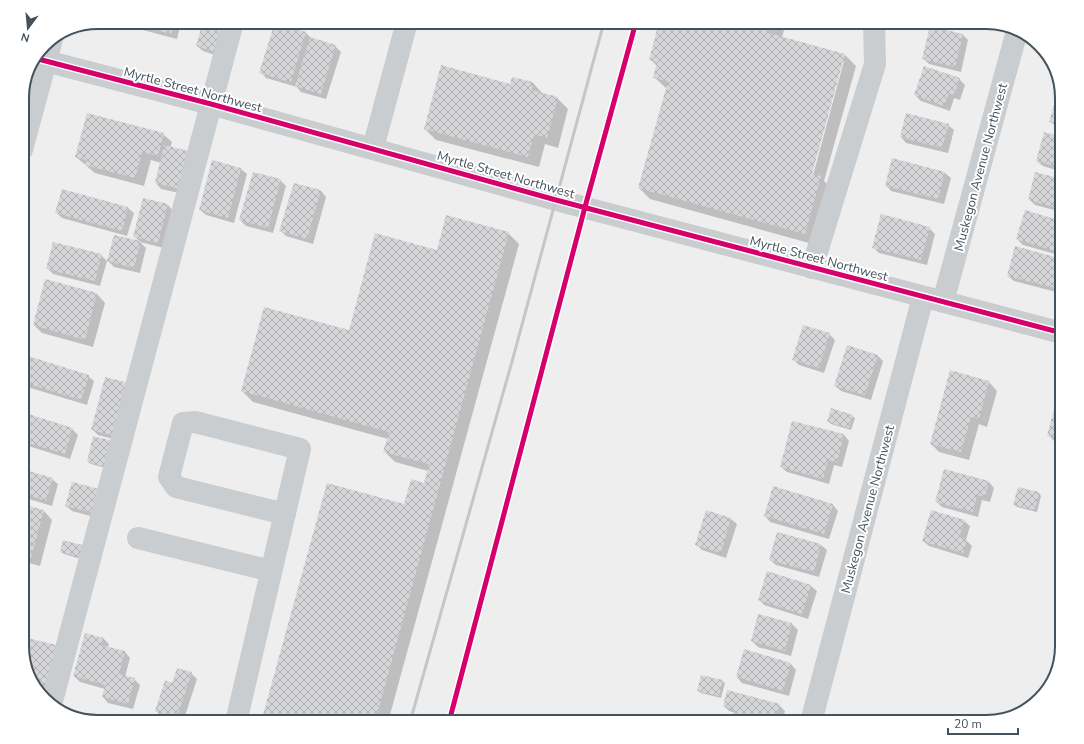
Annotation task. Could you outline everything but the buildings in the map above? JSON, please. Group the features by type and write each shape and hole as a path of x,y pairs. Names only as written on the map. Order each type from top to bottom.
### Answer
{"street":[{"path":"53,699 231,29"},
{"path":"372,148 405,29"},
{"path":"812,268 876,64 874,29"},
{"name":"Muskegon Avenue Northwest","path":"813,715 933,300 1016,36"},
{"path":"29,118 42,60"},
{"name":"Myrtle Street Northwest","path":"42,60 211,104 556,200 1055,331"},
{"path":"238,715 271,571 285,514 300,449 195,422 183,423 169,477 176,487 285,514"},
{"path":"138,538 271,571"}],"railway":[{"path":"412,715 513,358 602,29"}],"cycle path":[{"path":"451,715 585,207 634,29"},
{"path":"41,60 211,104 556,200 1055,331"}]}
